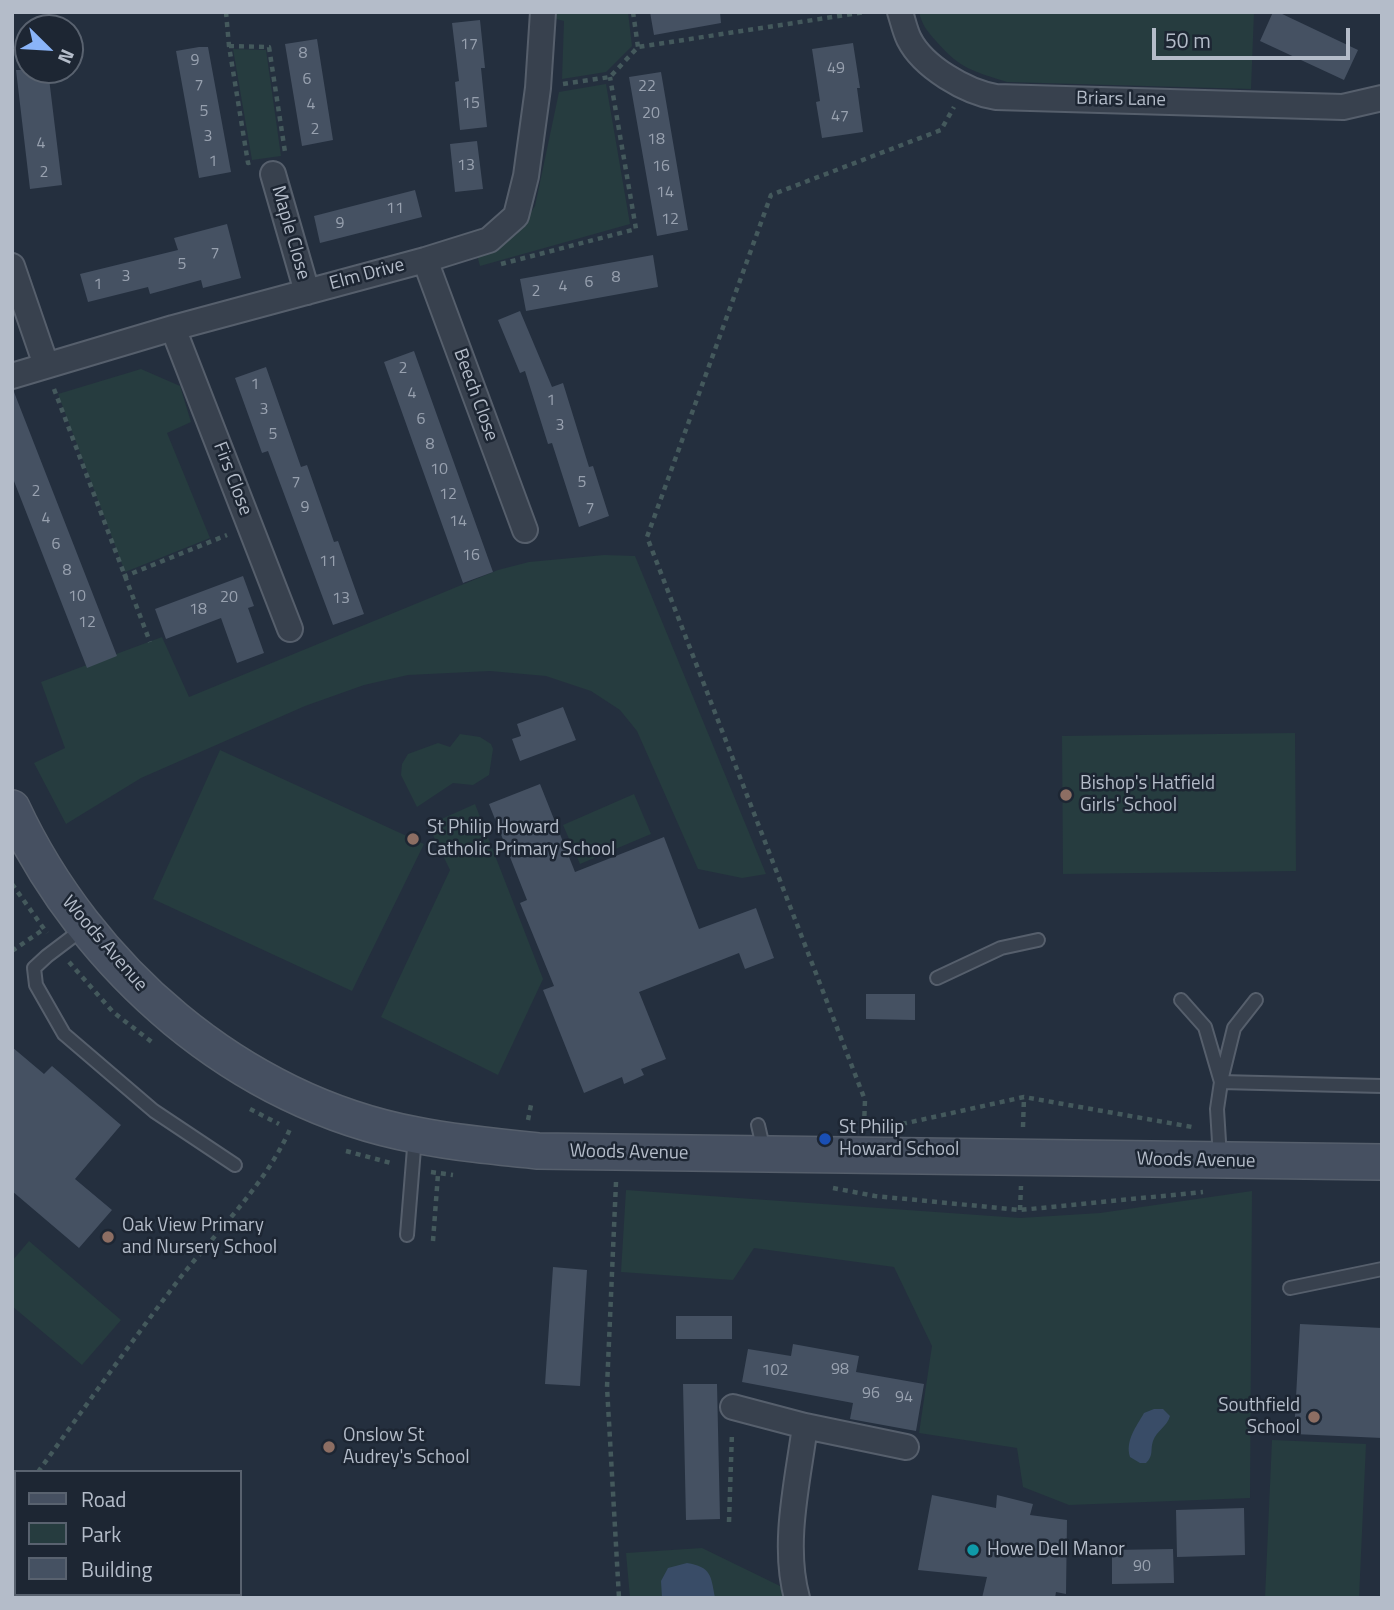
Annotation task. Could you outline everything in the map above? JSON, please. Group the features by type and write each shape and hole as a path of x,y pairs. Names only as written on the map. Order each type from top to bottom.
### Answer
{"street":[{"name":"Elm Drive","path":"12,376 489,240 516,216 526,176 538,88 543,12"},
{"name":"Briars Lane","path":"900,12 909,40 932,66 977,94 996,97 1343,107 1382,98"},
{"name":"Maple Close","path":"270,165 307,292"},
{"name":"Beech Close","path":"425,260 525,530"},
{"path":"12,266 46,365"},
{"name":"Firs Close","path":"173,328 290,629"},
{"name":"Woods Avenue","path":"12,808 48,875 71,938 116,965 153,1000 201,1038 250,1070 323,1107 415,1135 538,1151 758,1141 1215,1176 1382,1162"},
{"path":"733,1407 805,1426 906,1447"},
{"path":"797,1598 791,1576 793,1524 805,1426"}],"lane":[{"path":"71,938 34,968 36,985 64,1034 154,1111 235,1165"},
{"path":"937,978 1001,948 1038,940"},
{"path":"1181,1000 1205,1027 1221,1082"},
{"path":"1215,1176 1217,1109 1221,1082 1234,1028 1256,1000"},
{"path":"1221,1082 1382,1086"},
{"path":"407,1235 415,1135"},
{"path":"1290,1288 1382,1269"}],"path":[{"path":"226,12 229,46 248,163 270,165 286,158 269,47 229,46"},
{"path":"633,12 638,47"},
{"path":"538,88 610,77 638,47 865,12"},
{"path":"496,265 636,229 610,77"},
{"path":"864,1133 865,1100 647,537 771,195 941,130 965,88"},
{"path":"46,365 123,577 150,642"},
{"path":"123,577 251,526"},
{"path":"12,884 44,929 71,938"},
{"path":"12,951 44,929"},
{"path":"1023,1131 1024,1097"},
{"path":"894,1125 1024,1097 1189,1127 1218,1128"},
{"path":"39,1470 181,1277 230,1219 283,1146 290,1129"},
{"path":"433,1241 438,1174"},
{"path":"835,1188 875,1196 1020,1210 1146,1200 1215,1176"},
{"path":"616,1182 607,1387 619,1598"},
{"path":"1020,1210 1021,1185"},
{"path":"729,1522 733,1407"}],"green space":[{"path":"557,12 628,12 632,46 606,72 562,79 564,21 556,19"},
{"path":"919,12 1254,12 1251,89 1007,82 976,72 952,58 927,31"},
{"path":"233,49 266,50 281,156 252,160"},
{"path":"606,84 630,224 480,266 477,255 516,235 535,206 559,92"},
{"path":"141,369 180,386 191,422 167,433 210,538 125,572 58,394"},
{"path":"604,555 635,556 766,874 742,878 698,869 637,731 620,710 591,691 546,676 490,671 408,675 364,685 305,706 141,778 66,824 34,763 65,748 41,682 162,637 189,697 498,570 529,562"},
{"path":"1295,733 1296,871 1063,874 1062,736"},
{"path":"460,734 480,737 491,744 493,749 489,775 473,785 453,783 417,807 401,775 402,764 408,754 438,743 450,747"},
{"path":"220,750 424,844 352,991 153,899"},
{"path":"634,794 651,834 580,864 563,825"},
{"path":"475,804 543,979 498,1075 381,1017 450,870 428,825"},
{"path":"626,1190 1020,1218 1100,1213 1252,1191 1250,1498 1069,1505 1023,1487 1017,1448 919,1433 932,1346 894,1267 754,1248 733,1280 621,1272"},
{"path":"29,1241 121,1320 82,1365 12,1306 12,1261"},
{"path":"1272,1440 1366,1444 1359,1598 1265,1598"},
{"path":"702,1548 780,1586 784,1598 630,1598 626,1553"}],"water":[{"path":"1163,1409 1170,1416 1155,1437 1148,1460 1146,1463 1140,1463 1130,1457 1130,1440 1144,1413"},
{"path":"687,1563 701,1567 708,1573 715,1598 662,1598 661,1581 668,1568"}],"building":[{"path":"650,12 720,12 721,23 654,35"},
{"path":"1273,12 1358,50 1344,80 1260,41"},
{"path":"480,20 485,68 481,68 487,127 460,130 455,82 459,81 452,23"},
{"path":"317,39 333,140 302,146 285,44"},
{"path":"853,43 863,132 822,138 816,102 820,101 812,49"},
{"path":"208,47 231,172 199,178 176,51"},
{"path":"661,72 688,230 657,236 629,77"},
{"path":"18,84 50,84 62,185 30,189"},
{"path":"477,141 483,189 455,192 450,144"},
{"path":"415,190 422,217 320,243 314,216"},
{"path":"227,224 241,278 203,288 201,280 150,294 148,287 88,302 80,274 178,250 174,238"},
{"path":"653,255 658,287 526,311 520,279"},
{"path":"520,311 552,387 563,383 589,467 593,466 609,516 579,527 552,443 548,444 525,371 520,373 498,320"},
{"path":"414,351 493,572 463,583 384,362"},
{"path":"266,367 301,467 307,465 334,542 338,541 364,614 333,625 268,451 262,453 235,378"},
{"path":"14,392 117,656 87,668 12,476"},
{"path":"243,576 254,606 248,608 264,653 237,663 221,618 166,639 155,609"},
{"path":"563,707 576,740 520,761 512,739 521,736 517,724"},
{"path":"540,784 575,872 664,837 699,929 756,908 774,958 745,969 739,953 639,992 666,1059 641,1069 644,1075 624,1084 622,1077 584,1093 543,990 554,986 520,903 527,900 489,804"},
{"path":"866,994 915,994 915,1020 866,1019"},
{"path":"12,1047 44,1074 52,1066 121,1125 75,1179 112,1210 79,1248 12,1191"},
{"path":"553,1267 587,1270 580,1386 545,1384"},
{"path":"676,1316 732,1316 732,1339 676,1339"},
{"path":"1300,1324 1382,1328 1382,1438 1294,1434"},
{"path":"793,1344 859,1356 856,1372 924,1384 916,1431 850,1419 853,1403 742,1382 748,1349 791,1356"},
{"path":"683,1384 717,1384 720,1519 686,1520"},
{"name":"Howe Dell Manor","path":"932,1495 996,1508 997,1495 1033,1504 1030,1515 1067,1520 1066,1594 1056,1592 1055,1598 982,1598 987,1577 918,1570"},
{"path":"1244,1508 1245,1555 1177,1557 1176,1510"},
{"path":"1173,1549 1174,1583 1112,1584 1112,1550"}],"place":[{"name":"Bishop's Hatfield Girls' School","path":"1066,795"},
{"name":"St Philip Howard Catholic Primary School","path":"413,839"},
{"name":"St Philip Howard School","path":"825,1139"},
{"name":"Oak View Primary and Nursery School","path":"108,1237"},
{"name":"Southfield School","path":"1314,1417"},
{"name":"Onslow St Audrey's School","path":"329,1447"},
{"name":"Howe Dell Manor","path":"973,1550"}]}
